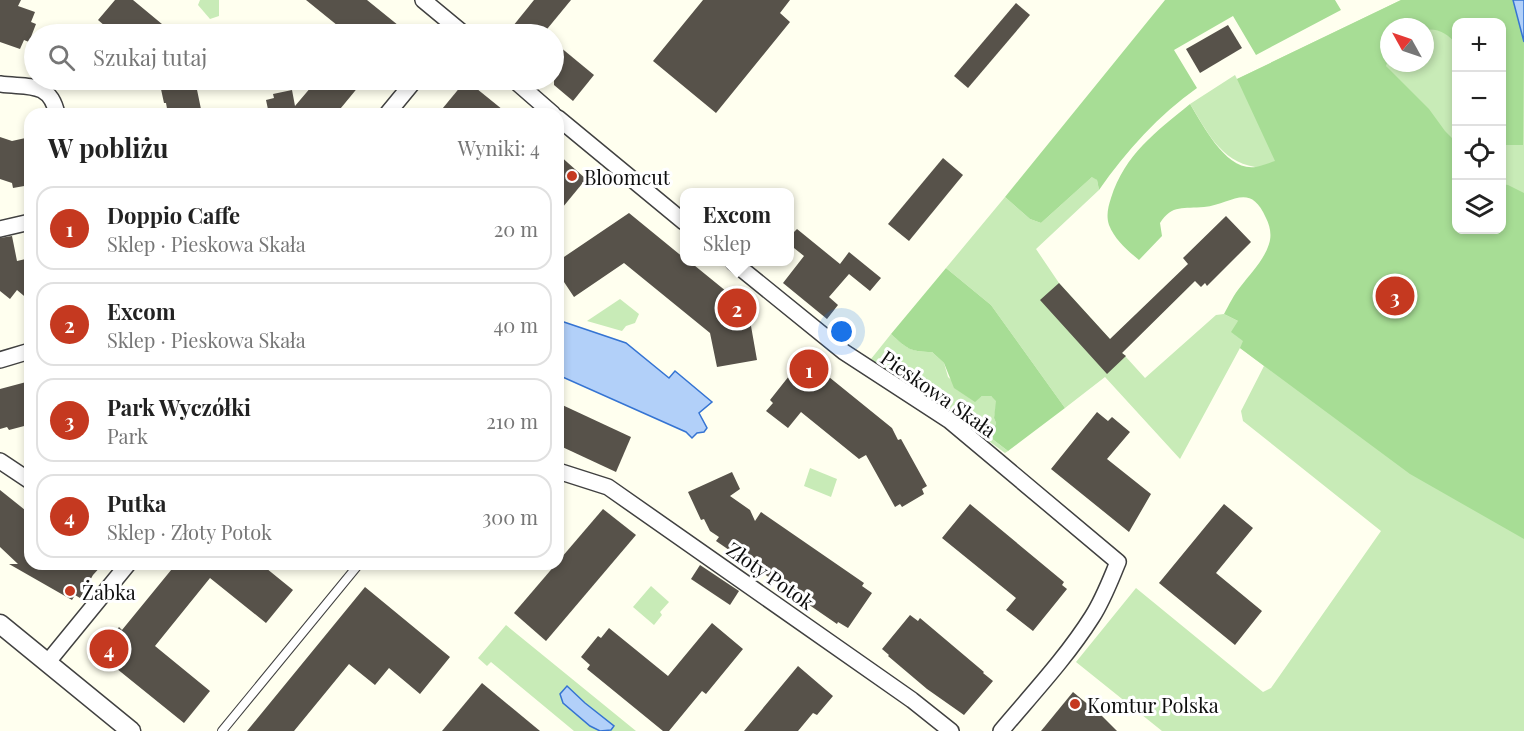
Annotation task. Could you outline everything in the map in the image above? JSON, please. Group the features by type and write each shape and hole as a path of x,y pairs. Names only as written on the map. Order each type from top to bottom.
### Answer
{"street":[{"path":"423,0 449,24"},
{"path":"0,84 24,84"},
{"path":"44,90 52,99 55,108"},
{"path":"392,108 407,90"},
{"path":"525,90 546,108"},
{"path":"564,123 680,219"},
{"path":"0,229 24,223"},
{"name":"Pieskowa Skała","path":"739,266 844,352 950,422 1118,562 1093,616 1001,731"},
{"path":"0,360 24,353"},
{"path":"0,461 24,477"},
{"name":"Złoty Potok","path":"564,473 608,487 912,700 951,731"},
{"path":"47,663 123,570"},
{"path":"0,624 131,731"}],"lane":[{"path":"222,731 355,570"}],"green space":[{"path":"200,0 219,0 219,16 210,19 198,5"},
{"path":"1165,0 1335,0 1341,10 1256,55 1233,16 1174,50 1197,88 1144,134 1099,190 1097,180 1092,177 1041,223 1030,219 1005,197"},
{"path":"1401,0 1524,0 1524,731 1162,731 1076,662 1136,588 1263,692 1271,688 1381,531 1243,421 1241,411 1264,366 1240,348 1180,459 1105,377 1065,408 991,305 946,268 1005,197 1030,219 1041,223 1093,176 1097,180 1099,190 1036,249 1059,283 1145,378 1216,315 1224,314 1238,321 1290,251 1255,167 1243,164 1224,152 1209,134 1190,104 1235,75 1237,79"},
{"path":"1401,0 1513,0 1524,42 1523,145 1506,145 1506,18 1452,18 1452,39 1442,32 1434,30 1434,18 1380,18 1380,72 1392,72 1429,109 1452,138 1452,234 1506,234 1506,185 1524,193 1524,539 1410,474 1240,348 1243,341 1231,332 1238,321 1224,314 1236,292 1264,255 1270,237 1267,221 1254,200 1247,197 1204,207 1174,210 1160,223 1162,236 1139,260 1118,240 1108,222 1110,201 1117,182 1133,156 1143,145 1190,104 1217,145 1235,162 1245,167 1256,167 1275,161 1237,79"},
{"path":"946,268 991,305 1065,408 1008,451 991,438 996,423 994,418 996,401 991,396 982,396 975,402 954,388 944,363 932,352 910,349 891,334"},
{"path":"620,299 639,314 635,323 626,326 622,331 587,321"},
{"path":"891,334 909,348 932,352 944,363 948,377 975,401 982,396 991,396 997,401 994,418 996,423 991,438 1008,451 1005,453 921,391 871,359"},
{"path":"810,468 837,479 831,497 804,486"},
{"path":"651,586 669,602 660,612 662,615 654,625 633,607"},
{"path":"506,625 636,731 574,731 491,662 487,666 478,658"}],"water":[{"path":"1513,0 1524,0 1524,42"},
{"path":"564,322 626,343 669,378 675,371 712,402 699,413 707,428 704,432 697,433 692,438 686,432 564,378"},
{"path":"567,686 614,726 611,730 600,731 590,726 563,703 560,694"}],"building":[{"path":"0,0 21,0 18,6 35,12 31,22 36,24 24,24 24,40 20,49 0,42"},
{"path":"115,0 133,0 162,24 103,24 98,20"},
{"path":"306,0 367,0 397,24 336,24"},
{"path":"534,0 571,0 551,24 515,24"},
{"path":"703,0 790,0 780,13 790,22 716,113 653,61"},
{"path":"1016,3 1030,15 968,88 954,76"},
{"path":"1228,25 1242,48 1200,73 1186,49"},
{"path":"564,50 594,75 573,101 560,90 564,90"},
{"path":"161,90 197,90 201,108 167,108"},
{"path":"292,90 295,106 309,90 356,90 341,108 268,108 266,100 274,98 273,94"},
{"path":"458,90 478,90 501,108 443,108"},
{"path":"0,137 12,141 24,138 24,186 13,188 12,183 0,179"},
{"path":"943,158 963,175 909,241 888,224"},
{"path":"564,159 586,179 564,206"},
{"path":"629,213 680,255 680,266 695,266 748,309 757,360 717,367 710,333 624,263 574,297 564,282 564,257"},
{"path":"1226,216 1251,242 1207,286 1205,283 1201,287 1195,281 1122,353 1126,356 1107,374 1040,300 1059,283 1110,339 1188,264 1183,258"},
{"path":"797,229 840,264 849,252 881,278 870,291 849,274 829,297 838,305 827,319 783,283 804,256 794,248 794,232"},
{"path":"12,236 17,261 24,259 24,296 17,290 10,299 0,291 0,238"},
{"path":"808,360 892,428 898,440 901,439 927,486 922,489 924,494 902,507 900,504 895,507 866,455 859,459 801,412 788,428 766,411 773,403 770,400 798,365 801,368"},
{"path":"24,383 24,426 9,430 7,427 0,429 0,389"},
{"path":"564,406 631,437 616,472 564,448"},
{"path":"1097,412 1108,421 1112,417 1130,432 1107,459 1151,494 1129,532 1051,469"},
{"path":"732,472 740,489 730,496 750,510 755,521 761,512 864,583 862,586 872,593 848,628 838,622 837,624 716,541 719,537 710,531 704,519 701,520 688,492"},
{"path":"0,490 24,509 24,570 98,570 80,598 75,595 72,600 9,564 18,564 0,547"},
{"path":"970,504 1064,582 1062,585 1067,589 1033,631 1006,610 1016,598 942,538"},
{"path":"1224,504 1253,528 1216,573 1262,611 1235,645 1159,583"},
{"path":"603,509 636,535 546,641 514,613 551,570 564,570 564,555"},
{"path":"700,565 739,591 730,605 691,579"},
{"path":"171,570 268,570 293,590 266,623 210,578 155,646 210,691 184,723 106,660 109,657 101,650 119,627 122,630"},
{"path":"365,587 450,657 420,694 389,668 375,685 349,664 294,731 247,731"},
{"path":"910,615 918,621 920,618 993,681 964,715 927,689 882,649"},
{"path":"712,623 743,649 706,694 702,691 669,731 663,731 587,669 590,665 581,657 598,636 601,638 609,628 668,676"},
{"path":"798,666 833,696 817,715 813,713 798,731 744,731"},
{"path":"482,683 540,731 442,731"},
{"name":"Komtur Polska","path":"1073,692 1102,716 1117,731 1041,731"}],"place":[{"name":"Bloomcut","path":"572,176"},
{"name":"Park Wyczółki","path":"1395,296"},
{"name":"Excom","path":"737,308"},
{"name":"Doppio Caffe","path":"809,369"},
{"name":"Żabka","path":"70,591"},
{"name":"Putka","path":"109,649"},
{"name":"Komtur Polska","path":"1075,704"}]}
